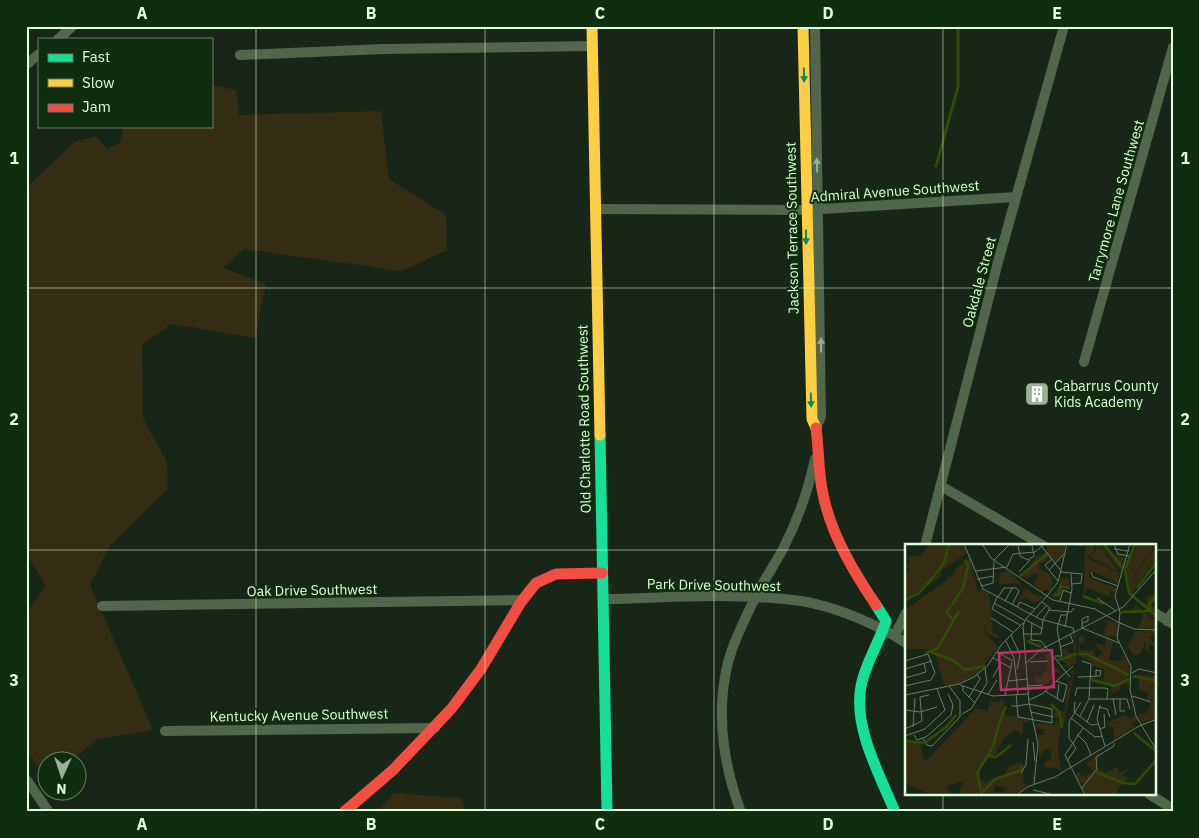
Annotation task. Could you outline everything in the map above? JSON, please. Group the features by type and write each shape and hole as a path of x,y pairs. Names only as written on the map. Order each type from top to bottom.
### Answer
{"street":[{"path":"59,38 73,26"},
{"name":"Old Charlotte Road Southwest","path":"592,26 607,812"},
{"name":"Jackson Terrace Southwest","path":"803,26 812,419 816,427 824,499 835,532 856,577 886,621 883,629"},
{"name":"Jackson Terrace Southwest","path":"815,26 821,418 816,427"},
{"name":"Oakdale Street","path":"926,544 1016,197 1064,26"},
{"path":"240,55 384,49 592,46"},
{"name":"Tarrymore Lane Southwest","path":"1084,362 1173,47"},
{"path":"26,65 38,55"},
{"name":"Admiral Avenue Southwest","path":"595,209 806,210 1016,197"},
{"name":"Jackson Terrace Southwest","path":"741,812 726,758 722,704 725,676 730,654 755,597 793,529 809,484 817,448"},
{"path":"941,486 1041,544"},
{"path":"344,812 406,759 435,728 466,690 493,651 522,600 540,579 554,575 602,573"},
{"name":"Park Drive Southwest","path":"603,599 755,597 816,604 883,629 905,642"},
{"name":"Oak Drive Southwest","path":"102,606 522,600"},
{"path":"1156,613 1171,619"},
{"path":"895,636 905,615"},
{"path":"883,629 861,686 860,712 895,812"},
{"name":"Kentucky Avenue Southwest","path":"165,731 435,728"},
{"path":"26,778 49,812"},
{"path":"1152,796 1173,809"}],"shaded area":[{"path":"212,85 236,90 239,115 381,111 389,179 446,215 447,250 402,271 244,249 223,268 266,284 255,338 172,324 142,345 143,418 167,462 168,489 110,546 90,585 153,730 98,739 84,750 38,750 38,767 26,750 26,613 46,586 26,554 26,188 74,142 96,136 107,149 120,143 124,128 212,128"},
{"path":"394,793 462,798 466,812 377,812"}],"waterway":[{"path":"936,166 958,87 958,26"}],"traffic: fast":[{"path":"600,435 607,812"},
{"path":"876,605 886,621 863,678 860,702 861,718 869,751 895,812"}],"traffic: slow":[{"path":"592,26 600,435"},
{"path":"803,26 812,419 816,428"}],"traffic: jam":[{"path":"816,428 821,486 831,523 851,565 876,605"},
{"path":"344,812 393,770 452,708 481,669 521,602 536,583 556,574 602,573"}],"place":[{"name":"Cabarrus County Kids Academy","path":"1037,394"}]}
